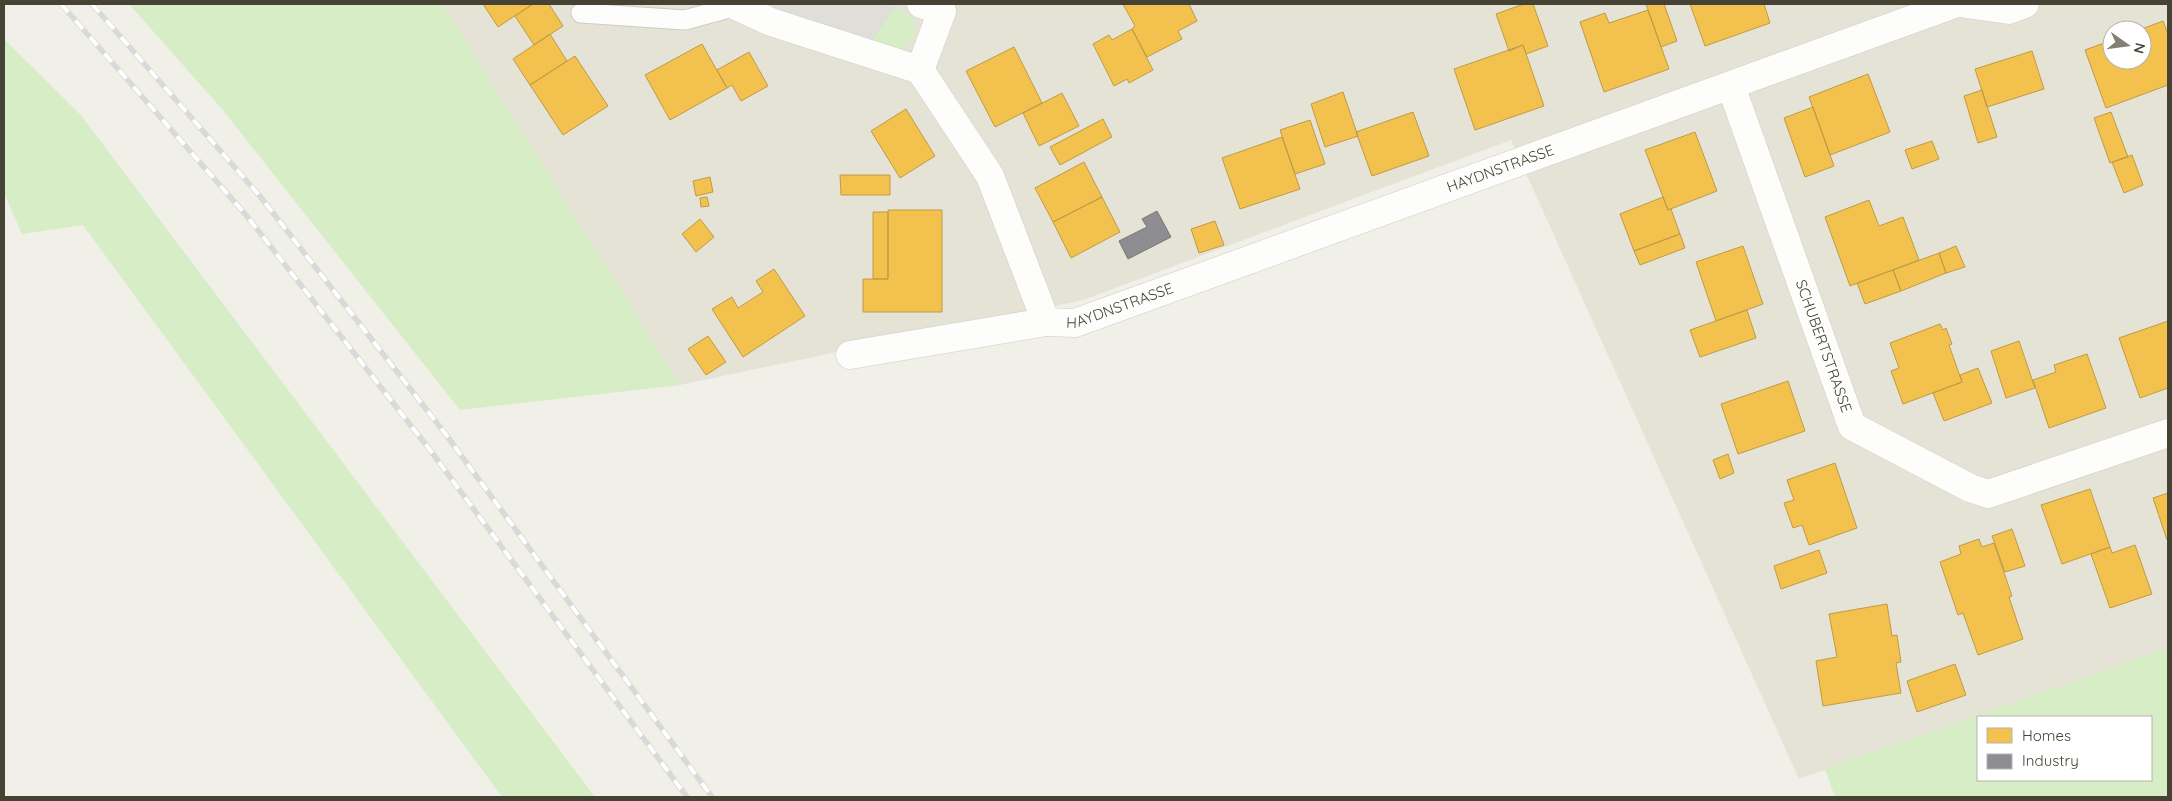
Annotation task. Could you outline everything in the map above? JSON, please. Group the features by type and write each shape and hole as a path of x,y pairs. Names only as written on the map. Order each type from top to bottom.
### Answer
{"street":[{"name":"HAYDNSTRASSE","path":"850,356 1046,322 1075,323 1954,4"},
{"path":"1966,4 2009,10 2025,4"},
{"path":"737,5 771,22 920,70 940,6"},
{"name":"HAYDNSTRASSE","path":"920,70 990,176 1046,322"},
{"name":"SCHUBERTSTRASSE","path":"1731,86 1852,426 1970,488 1988,494 2168,433"}],"lane":[{"path":"581,13 685,20 737,5"}],"shaded area":[{"path":"442,4 2168,4 2168,648 1799,779 1511,140 1083,300 680,385"},
{"path":"775,4 881,4 895,8 871,42 768,10"}],"green space":[{"path":"129,4 442,4 680,385 460,410 222,109"},
{"path":"895,8 909,14 913,19 916,30 913,40 904,47 898,48 871,42"},
{"path":"4,39 80,114 595,797 502,797 83,225 22,234 4,193"},
{"path":"2168,648 2168,797 1835,797 1825,769"}],"building: Homes":[{"path":"483,4 533,4 498,27"},
{"path":"533,4 549,4 563,26 534,45 515,16"},
{"path":"1123,4 1189,4 1197,21 1178,31 1182,39 1147,57 1132,29 1135,26"},
{"path":"1524,4 1533,4 1548,46 1526,54 1523,45 1509,51 1496,14"},
{"path":"1646,4 1664,4 1677,41 1661,47"},
{"path":"1690,4 1764,4 1770,23 1705,46"},
{"path":"1648,10 1669,69 1604,92 1580,22 1605,13 1609,23"},
{"path":"2163,21 2168,34 2168,85 2106,108 2085,50 2102,44 2102,70 2152,70 2152,25"},
{"path":"1132,29 1153,70 1129,83 1127,79 1114,86 1093,44 1109,35 1112,40"},
{"path":"550,34 567,61 530,85 513,59"},
{"path":"702,44 727,88 670,120 645,75"},
{"path":"1523,45 1544,106 1475,130 1454,69"},
{"path":"1014,47 1042,103 995,127 966,71"},
{"path":"2032,51 2044,89 1987,107 1975,69"},
{"path":"749,52 768,86 741,101 732,85 727,88 717,70"},
{"path":"575,56 608,106 563,135 530,85"},
{"path":"1868,74 1890,132 1830,155 1809,97"},
{"path":"1982,90 1997,137 1978,143 1964,96"},
{"path":"1343,92 1358,136 1325,147 1311,104"},
{"path":"1062,93 1079,126 1039,146 1023,113"},
{"path":"1813,107 1834,166 1805,177 1784,118"},
{"path":"906,109 935,156 900,178 871,131"},
{"path":"1413,112 1429,156 1372,176 1356,132"},
{"path":"2111,112 2128,157 2110,163 2094,118"},
{"path":"1103,119 1112,137 1060,165 1050,147"},
{"path":"1310,120 1325,164 1295,174 1280,130"},
{"path":"1695,132 1717,191 1668,210 1645,150"},
{"path":"1282,137 1300,189 1240,209 1222,158"},
{"path":"1932,141 1939,159 1912,169 1905,150"},
{"path":"2132,155 2143,185 2124,193 2112,162"},
{"path":"1084,162 1102,197 1053,222 1035,188"},
{"path":"840,175 890,175 890,195 841,195"},
{"path":"710,177 713,192 696,196 693,181"},
{"path":"707,197 709,206 701,207 700,198"},
{"path":"1102,197 1120,232 1071,258 1053,222"},
{"path":"1663,197 1668,210 1671,209 1680,234 1634,251 1620,214"},
{"path":"1869,200 1879,226 1903,217 1919,260 1850,286 1825,217"},
{"path":"888,210 942,210 942,312 863,312 863,279 888,279"},
{"path":"873,212 888,212 888,279 873,279"},
{"path":"700,219 714,237 696,252 682,234"},
{"path":"1215,221 1224,245 1199,253 1191,229"},
{"path":"1680,234 1685,248 1640,265 1634,251"},
{"path":"1743,246 1763,304 1716,321 1696,262"},
{"path":"1956,246 1965,267 1946,273 1939,253"},
{"path":"1939,253 1946,273 1901,291 1893,270"},
{"path":"774,269 805,316 743,357 712,309 732,297 738,308 763,292 756,281"},
{"path":"1893,270 1901,291 1865,304 1857,283"},
{"path":"1747,310 1756,338 1700,357 1690,330"},
{"path":"2168,321 2168,388 2140,398 2119,338"},
{"path":"1940,324 1943,330 1946,328 1952,344 1949,345 1962,382 1903,404 1891,371 1899,368 1890,343"},
{"path":"708,336 726,362 706,375 688,349"},
{"path":"2019,341 2035,388 2006,398 1991,351"},
{"path":"2087,354 2106,408 2049,428 2033,380 2056,372 2054,365"},
{"path":"1978,368 1992,403 1944,421 1933,393 1962,382 1960,375"},
{"path":"1788,381 1805,431 1738,454 1721,404"},
{"path":"1728,454 1734,473 1720,479 1713,460"},
{"path":"1835,463 1857,528 1809,545 1802,525 1793,528 1784,503 1794,500 1787,480"},
{"path":"2090,489 2110,547 2062,564 2041,505"},
{"path":"2168,493 2168,539 2167,540 2153,498"},
{"path":"2012,529 2025,566 2005,572 1992,536"},
{"path":"1979,539 1982,547 1994,543 2012,596 2009,597 2023,639 1978,655 1963,613 1958,615 1940,562 1961,554 1959,546"},
{"path":"2135,545 2152,594 2110,608 2091,554 2110,547 2112,553"},
{"path":"1819,550 1827,573 1781,589 1774,566"},
{"path":"1887,604 1892,636 1897,635 1901,662 1896,663 1901,693 1823,706 1816,661 1837,657 1829,614"},
{"path":"1955,664 1966,695 1917,712 1907,681"}],"building: Industry":[{"path":"1157,211 1171,237 1128,259 1119,241 1147,227 1142,219"}],"railway":[{"path":"61,4 246,215 430,450 687,797"},
{"path":"92,4 259,195 444,432 712,797"}]}
